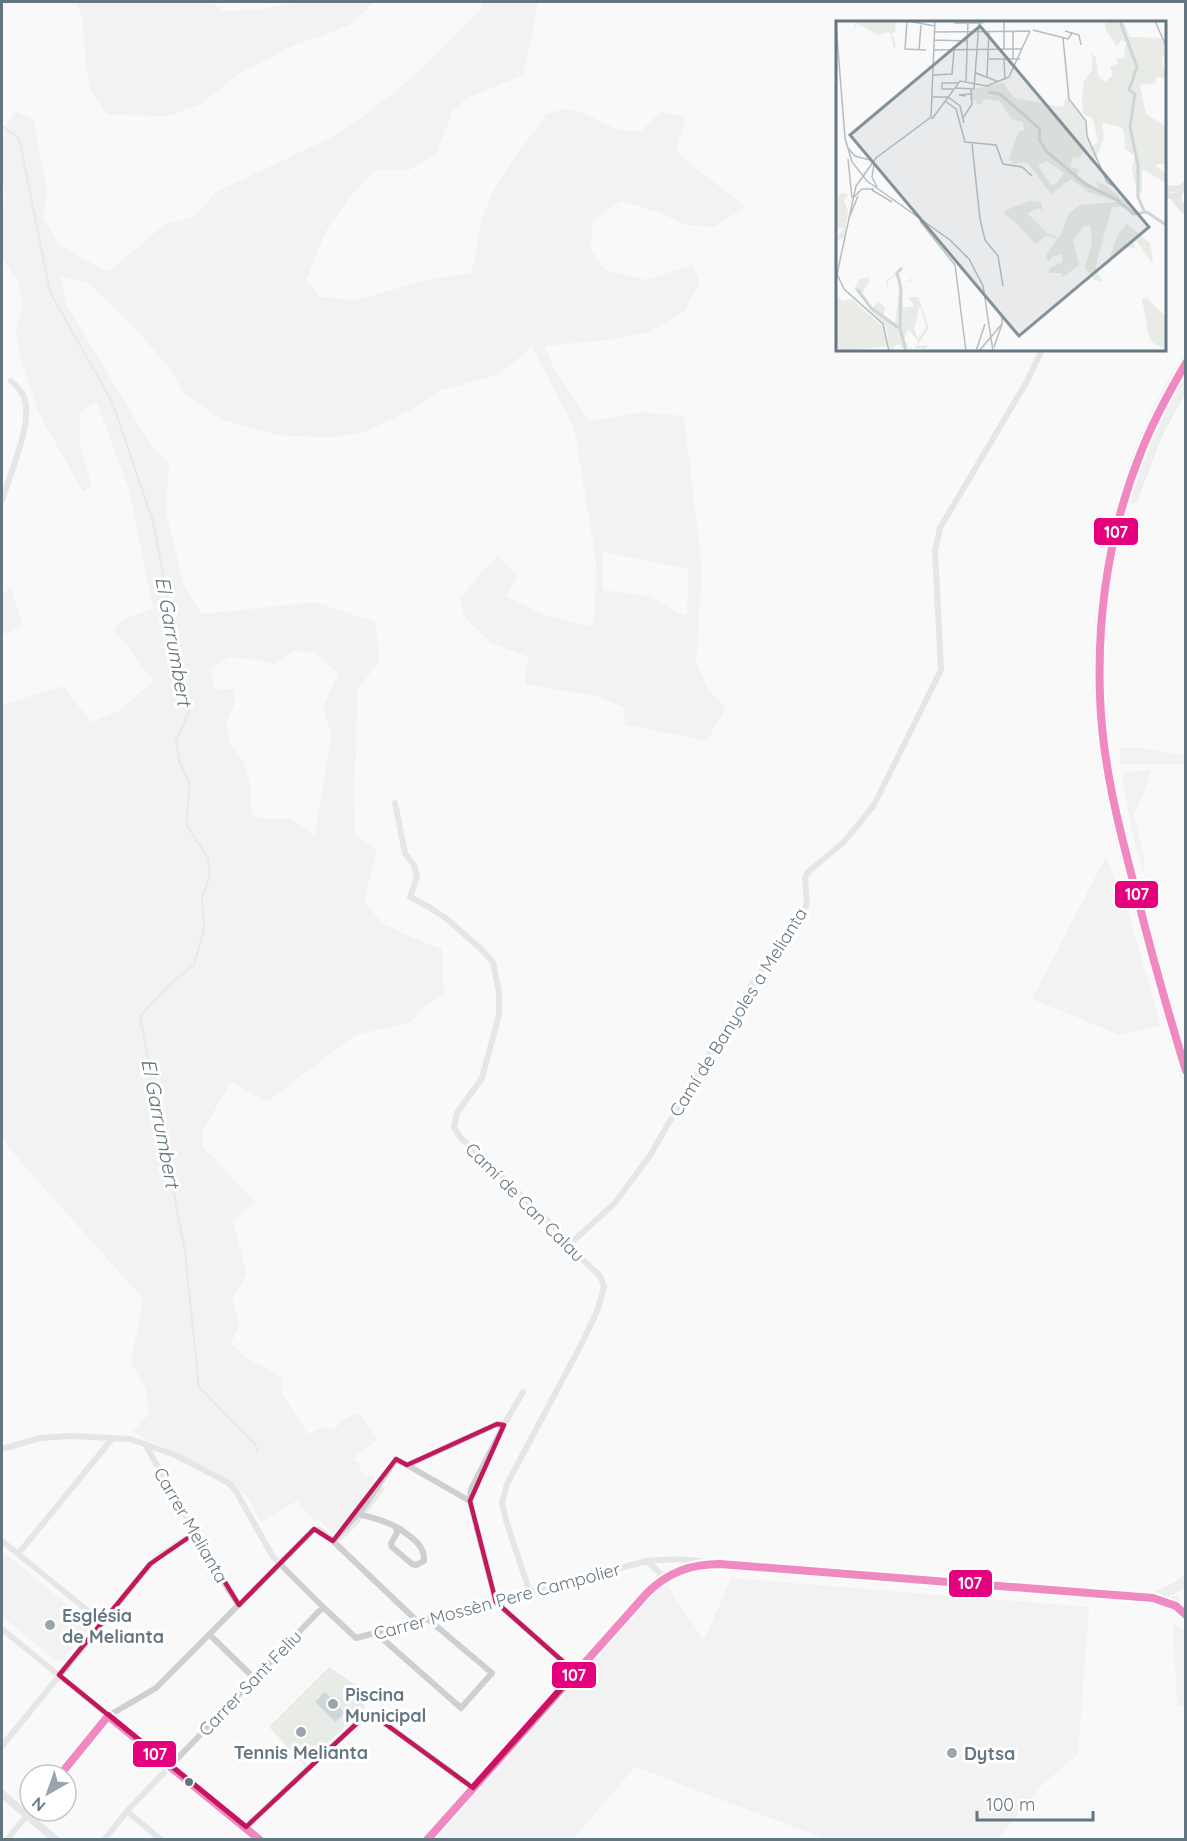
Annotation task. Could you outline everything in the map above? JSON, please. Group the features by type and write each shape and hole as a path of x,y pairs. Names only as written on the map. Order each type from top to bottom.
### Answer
{"highway":[{"path":"1185,362 1150,427 1120,512 1106,585 1100,669 1102,722 1113,798 1132,879 1185,1073"},
{"path":"1185,379 1158,430 1132,497 1112,586 1106,669 1108,721 1119,797 1138,878 1185,1049"}],"main road":[{"path":"427,1839 648,1592 664,1577 691,1565 712,1564 1153,1598 1176,1606 1185,1615"},
{"path":"1176,1606 1174,1596 1178,1587 1185,1580"},
{"path":"1153,1598 1178,1587"}],"street":[{"path":"1166,188 1175,190 1184,185"},
{"path":"1178,202 1177,197 1184,185"},
{"path":"1166,194 1173,197 1185,210"},
{"name":"Camí de Banyoles a Melianta","path":"571,1243 614,1204 651,1154 752,984 800,917 807,904 805,877 809,871 844,842 874,805 941,670 935,551 940,528 1026,383 1042,351"},
{"path":"2,500 27,414 25,398 11,381"},
{"name":"Camí de Can Calau","path":"395,803 405,853 414,865 417,877 410,897 429,906 447,919 481,949 493,963 497,982 499,1015 482,1078 457,1113 454,1127 460,1137 571,1243 581,1258 600,1276 604,1287 598,1309 507,1484 502,1503 530,1593"},
{"path":"524,1392 471,1489 470,1501 496,1602 576,1673"},
{"path":"407,1465 497,1424 504,1425"},
{"name":"Carrer Mossèn Pere Campolier","path":"2,1449 40,1438 71,1436 130,1440 145,1443 175,1455 231,1485 273,1557 356,1638 647,1561 691,1559 712,1564"},
{"path":"18,1554 112,1439"},
{"name":"Carrer Melianta","path":"145,1443 195,1533 239,1605"},
{"path":"333,1541 358,1514 396,1460 470,1501"},
{"path":"358,1514 387,1522 396,1527 421,1546 425,1552 424,1561 411,1564 392,1547 391,1542 397,1533 396,1527"},
{"path":"70,1763 108,1716 156,1688 314,1529 320,1530 333,1541 417,1621"},
{"path":"2,1746 160,1555 195,1533"},
{"path":"2,1541 103,1623"},
{"path":"670,1559 674,1571"},
{"path":"647,1561 664,1577"},
{"name":"Carrer Sant Feliu","path":"104,1839 127,1811 323,1607"},
{"path":"376,1633 461,1708 492,1673 429,1620"},
{"path":"2,1629 261,1839"},
{"path":"210,1635 254,1678"},
{"path":"246,1827 369,1712 474,1788"},
{"path":"2,1794 18,1805"},
{"path":"127,1811 162,1839"},
{"path":"7,1839 21,1823"},
{"path":"39,1823 56,1839"}],"highlighted area":[{"path":"497,1424 504,1425 470,1501 496,1602 576,1673 473,1788 369,1712 246,1827 59,1675 150,1564 195,1533 239,1605 314,1529 333,1541 396,1459 407,1465"}],"shaded area":[{"path":"76,2 211,2 223,11 260,9 303,2 374,2 351,24 294,45 241,73 199,105 169,116 107,115 91,92 82,18"},
{"path":"483,2 538,2 523,75 467,98 453,111 436,153 409,170 375,170 350,197 326,231 306,280 320,297 356,300 423,281 470,273 474,264 481,222 491,195 546,114 563,109 582,112 618,130 641,131 660,112 686,116 676,150 746,207 714,227 686,225 660,213 621,201 593,221 591,250 605,270 647,280 693,264 700,282 684,312 647,333 616,339 545,346 554,368 589,421 642,412 684,416 702,568 696,663 709,690 726,707 707,741 625,725 624,707 596,696 525,684 528,657 490,642 465,618 460,600 481,572 499,556 517,577 506,596 544,615 592,627 595,615 596,560 574,428 532,347 500,374 439,391 409,411 367,431 332,438 277,435 220,419 185,394 166,364 131,324 88,283 61,277 66,304 152,447 169,463 166,512 184,586 202,614 316,602 375,622 380,660 357,691 356,760 353,781 355,834 377,850 364,901 381,922 442,949 444,994 424,1007 409,1023 355,1035 267,1102 231,1082 202,1132 202,1146 255,1201 233,1221 247,1274 232,1300 240,1324 231,1343 245,1357 282,1377 281,1392 308,1434 322,1428 334,1429 344,1419 359,1413 378,1439 358,1453 354,1460 362,1464 358,1471 385,1489 361,1521 341,1541 319,1520 314,1521 297,1501 261,1522 247,1497 227,1478 132,1432 149,1414 146,1389 131,1363 143,1299 2,1138 2,705 63,686 91,722 119,711 153,681 114,629 123,620 153,608 129,489 97,403 80,411 80,446 92,486 83,492 38,412 18,349 16,331 23,304 18,282 2,258 2,208 5,201 2,131 16,112 34,119 48,191 43,217 59,245 108,272 164,225 196,216 216,192 334,136 356,121 395,92 429,62 481,8","holes":["603,552 688,569 687,615 676,612 650,596 603,590","292,651 314,652 338,674 323,707 331,734 315,835 290,819 266,819 254,816 250,805 250,783 243,761 231,745 226,724 234,706 234,689 215,690 210,669 230,657 259,660 275,665"]},
{"path":"11,588 23,626 2,636 2,594"},
{"path":"1120,748 1140,748 1185,755 1185,764 1120,764"},
{"path":"1152,769 1134,814 1144,855 1144,873 1133,836 1122,773"},
{"path":"1106,856 1128,912 1161,1026 1120,1035 1032,999"},
{"path":"2,1551 87,1621 90,1627 61,1661 56,1661 2,1616"},
{"path":"731,1578 1089,1607 1078,1754 1042,1785 998,1839 826,1839 635,1767 573,1839 427,1840 663,1580 704,1640"},
{"path":"1173,1624 1185,1631 1185,1704 1177,1707"},
{"path":"329,1667 363,1690 365,1708 304,1765 269,1727"},
{"path":"325,1692 345,1713 335,1722 315,1702"}],"waterway":[{"name":"El Garrumbert","path":"2,126 19,138 50,292 112,402 153,521 189,712 176,741 180,763 190,784 186,824 208,858 210,876 202,897 204,929 194,965 171,983 140,1016 185,1252 199,1387 255,1444 258,1452"}],"transit line":[{"name":"107","path":"1186,363 1146,440 1121,511 1103,603 1100,665 1101,721 1112,795 1123,844 1186,1071"},
{"name":"107","path":"427,1840 648,1592 664,1579 681,1570 720,1564 1153,1598 1176,1606 1186,1615"},
{"name":"107","path":"70,1763 108,1716 260,1840"}],"place":[{"name":"Església de Melianta","path":"50,1625"},
{"name":"Piscina Municipal","path":"333,1704"},
{"name":"Tennis Melianta","path":"301,1732"},
{"name":"Dytsa","path":"952,1753"}]}
